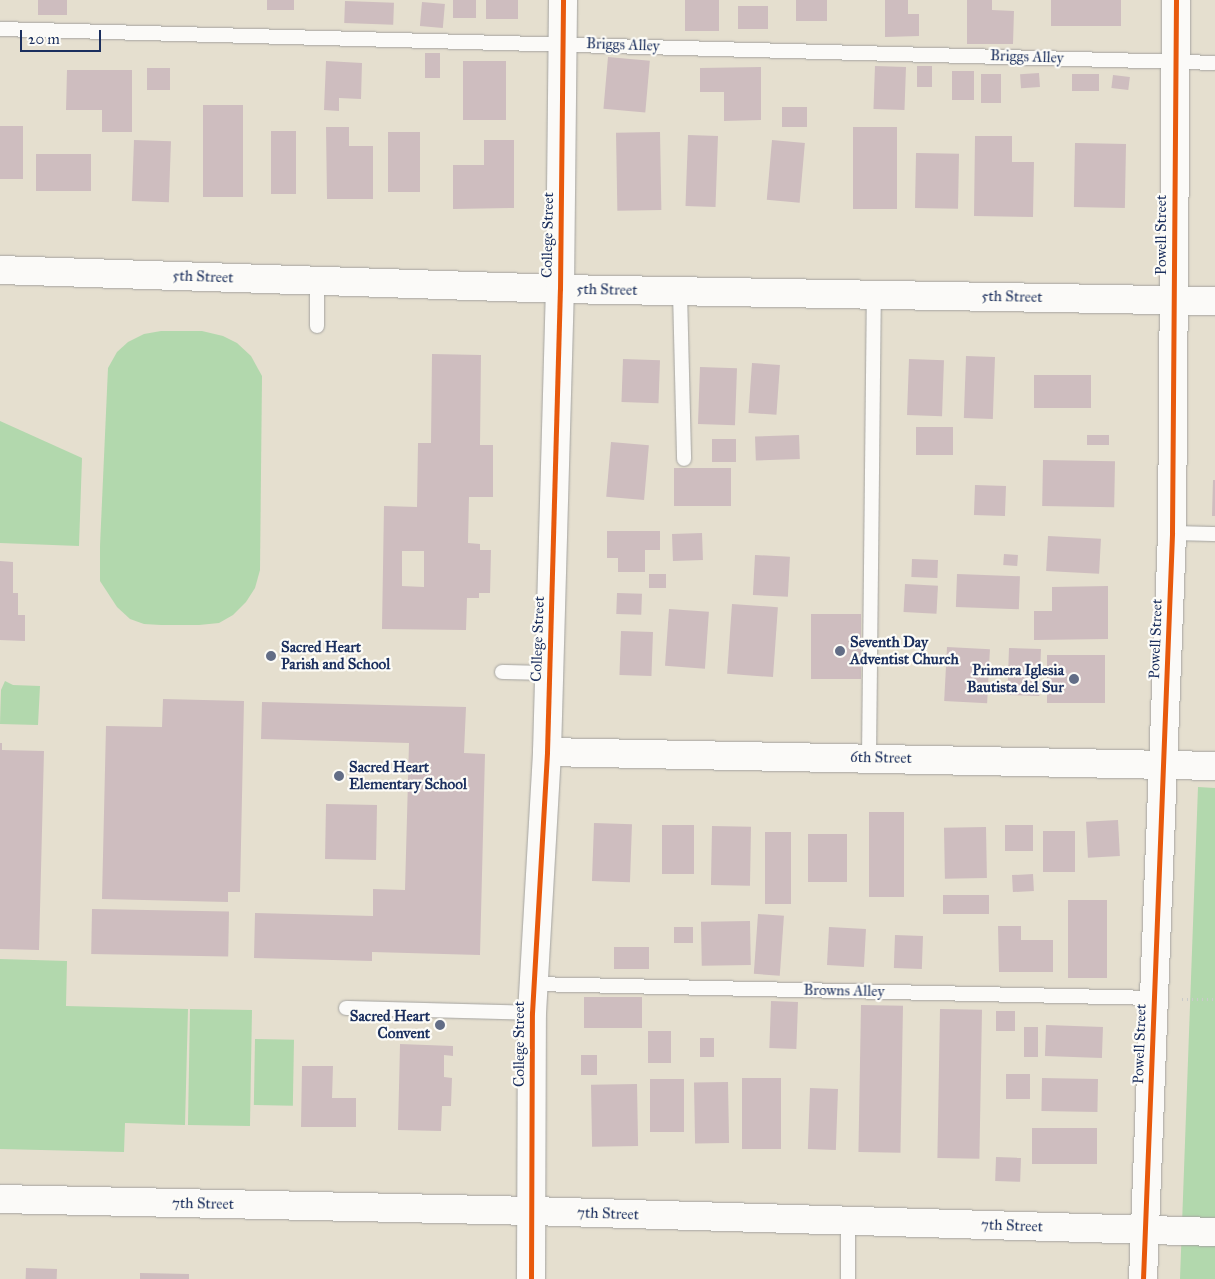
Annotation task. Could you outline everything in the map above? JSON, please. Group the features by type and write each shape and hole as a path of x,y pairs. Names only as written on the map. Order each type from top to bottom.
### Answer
{"street":[{"name":"College Street","path":"530,1279 532,1013 547,752 560,289 563,0"},
{"name":"Powell Street","path":"1143,1279 1172,533 1176,0"},
{"name":"5th Street","path":"0,270 560,289 1215,301"},
{"name":"6th Street","path":"547,752 1215,766"},
{"name":"7th Street","path":"0,1199 532,1211 1215,1232"}],"lane":[{"name":"Briggs Alley","path":"0,29 1215,63"},
{"path":"317,281 317,326"},
{"path":"680,292 684,459"},
{"path":"869,758 874,295"},
{"path":"1172,533 1215,534"},
{"path":"502,672 549,673"},
{"name":"Browns Alley","path":"533,984 1154,998"},
{"path":"346,1008 532,1013"},
{"path":"848,1221 848,1279"}],"path":[{"path":"1154,998 1215,999"}],"green space":[{"path":"161,331 202,331 223,336 237,343 251,356 262,376 260,570 255,588 246,602 233,615 219,623 199,625 144,624 130,619 117,607 100,581 108,368 117,352 128,342 144,334"},
{"path":"0,421 82,458 79,546 0,543"},
{"path":"5,681 13,685 40,686 38,725 0,724 1,690"},
{"path":"1198,787 1215,788 1215,1279 1180,1279"},
{"path":"0,959 67,961 66,1006 188,1009 185,1125 125,1123 124,1152 0,1149"},
{"path":"190,1009 252,1010 250,1126 188,1125"},
{"path":"255,1039 294,1040 293,1106 254,1105"}],"building":[{"path":"38,0 67,0 67,15 38,15"},
{"path":"267,0 294,0 294,10 267,10"},
{"path":"453,0 476,0 476,18 453,18"},
{"path":"486,0 518,0 518,19 486,19"},
{"path":"685,0 719,0 719,31 685,31"},
{"path":"796,0 827,0 827,21 796,21"},
{"path":"885,0 908,0 908,14 919,14 919,36 885,37"},
{"path":"967,0 992,0 992,10 1014,11 1013,44 967,44"},
{"path":"1051,0 1121,0 1121,26 1051,26"},
{"path":"345,1 394,3 393,25 344,23"},
{"path":"422,2 445,4 443,28 420,26"},
{"path":"738,6 768,6 768,29 738,29"},
{"path":"425,53 440,53 440,78 425,78"},
{"path":"608,57 650,61 645,112 603,109"},
{"path":"326,61 362,63 361,99 339,98 339,111 324,110"},
{"path":"463,61 506,61 506,120 463,120"},
{"path":"875,66 906,67 904,110 873,109"},
{"path":"917,66 932,66 932,87 917,87"},
{"path":"761,67 761,120 724,121 724,92 700,92 700,68"},
{"path":"147,68 170,68 170,90 147,90"},
{"path":"67,70 132,70 132,132 102,132 102,110 66,110"},
{"path":"952,71 974,71 974,100 952,100"},
{"path":"1039,73 1040,87 1021,88 1020,74"},
{"path":"981,74 1001,74 1001,103 981,103"},
{"path":"1072,74 1099,74 1099,91 1072,91"},
{"path":"1113,75 1130,77 1128,90 1111,88"},
{"path":"203,105 243,105 243,197 203,197"},
{"path":"782,107 807,107 807,127 782,127"},
{"path":"0,126 23,126 23,179 0,179"},
{"path":"326,127 349,127 349,146 373,146 373,199 327,199"},
{"path":"853,127 897,127 897,209 853,209"},
{"path":"271,131 296,131 296,194 271,194"},
{"path":"388,132 420,132 420,192 388,192"},
{"path":"660,132 661,210 617,211 616,133"},
{"path":"688,135 718,136 716,207 686,206"},
{"path":"975,136 1012,136 1012,162 1034,162 1033,217 974,216"},
{"path":"134,140 171,141 169,202 132,201"},
{"path":"484,140 514,140 514,208 453,209 453,165 484,165"},
{"path":"772,140 805,143 800,203 767,200"},
{"path":"1075,143 1126,144 1125,208 1074,207"},
{"path":"916,153 959,154 958,209 915,208"},
{"path":"36,154 91,154 91,191 36,191"},
{"path":"432,354 481,355 480,445 493,445 493,497 469,497 468,543 480,544 480,550 491,550 490,593 479,593 479,598 467,598 466,630 382,629 384,506 417,507 418,443 431,443","holes":["402,551 424,551 424,587 402,586"]},
{"path":"966,356 995,357 993,419 964,418"},
{"path":"623,359 660,360 658,403 621,402"},
{"path":"909,359 944,360 942,416 907,415"},
{"path":"752,363 780,365 776,415 749,413"},
{"path":"700,367 737,368 735,425 698,424"},
{"path":"1034,375 1091,375 1091,408 1034,408"},
{"path":"916,427 953,427 953,455 916,455"},
{"path":"799,435 800,459 756,461 755,437"},
{"path":"1087,435 1109,435 1109,445 1087,445"},
{"path":"712,439 736,439 736,462 712,462"},
{"path":"611,442 649,445 644,500 606,497"},
{"path":"1043,460 1115,461 1114,507 1042,506"},
{"path":"674,468 731,468 731,506 674,506"},
{"path":"1213,480 1215,480 1215,516 1212,516"},
{"path":"975,485 1006,486 1005,516 974,515"},
{"path":"607,531 660,531 660,550 645,550 645,572 618,572 618,558 607,558"},
{"path":"702,533 703,560 673,561 672,534"},
{"path":"1048,536 1101,539 1099,574 1046,571"},
{"path":"1004,554 1018,555 1017,566 1003,565"},
{"path":"755,555 790,557 788,597 753,595"},
{"path":"912,559 938,560 937,578 911,577"},
{"path":"0,561 13,562 13,593 18,593 18,615 25,615 25,641 0,640"},
{"path":"649,574 666,574 666,588 649,588"},
{"path":"957,574 1020,576 1019,609 956,607"},
{"path":"905,584 938,586 936,614 904,612"},
{"path":"1108,586 1108,639 1034,640 1034,611 1052,611 1052,587"},
{"path":"617,593 642,594 641,615 616,614"},
{"path":"732,604 778,607 773,677 727,674"},
{"path":"669,609 709,612 705,669 665,666"},
{"path":"811,614 861,614 861,679 811,679"},
{"path":"621,631 653,632 651,676 619,675"},
{"path":"947,647 990,649 987,703 944,701"},
{"path":"1009,648 1041,649 1039,696 1007,695"},
{"path":"1047,655 1105,655 1105,703 1047,703"},
{"path":"163,699 244,701 240,892 228,892 228,902 102,899 106,726 162,727"},
{"path":"262,702 466,707 464,753 485,754 480,955 372,952 372,961 254,958 255,913 373,916 373,889 405,890 409,743 261,739"},
{"path":"0,743 2,743 2,750 44,751 39,950 0,949"},
{"path":"326,804 377,805 376,860 325,859"},
{"path":"869,812 904,812 904,897 869,897"},
{"path":"1118,820 1120,856 1088,858 1086,822"},
{"path":"594,823 632,824 630,882 592,881"},
{"path":"662,825 694,825 694,874 662,874"},
{"path":"1005,825 1033,825 1033,851 1005,851"},
{"path":"712,826 751,827 750,886 711,885"},
{"path":"986,827 987,878 945,879 944,828"},
{"path":"1043,831 1075,831 1075,872 1043,872"},
{"path":"765,832 791,832 791,904 765,904"},
{"path":"808,834 847,834 847,882 808,882"},
{"path":"1033,874 1034,891 1013,892 1012,875"},
{"path":"943,895 989,895 989,914 943,914"},
{"path":"1068,900 1107,900 1107,978 1068,978"},
{"path":"92,909 229,911 228,956 91,954"},
{"path":"758,914 784,916 780,976 754,974"},
{"path":"750,921 751,965 702,966 701,922"},
{"path":"998,926 1021,926 1021,940 1053,940 1053,972 999,972"},
{"path":"674,927 693,927 693,943 674,943"},
{"path":"829,927 866,929 864,967 827,965"},
{"path":"895,935 923,936 922,969 894,968"},
{"path":"614,947 649,947 649,969 614,969"},
{"path":"584,997 642,997 642,1028 584,1028"},
{"path":"771,1001 798,1002 796,1049 769,1048"},
{"path":"861,1005 903,1006 900,1153 858,1152"},
{"path":"940,1009 982,1010 979,1159 937,1158"},
{"path":"996,1011 1015,1011 1015,1031 996,1031"},
{"path":"1046,1025 1103,1027 1102,1058 1045,1056"},
{"path":"1024,1027 1038,1027 1038,1057 1024,1057"},
{"path":"648,1031 671,1031 671,1063 648,1063"},
{"path":"700,1038 714,1038 714,1057 700,1057"},
{"path":"400,1044 453,1046 453,1056 444,1055 444,1077 452,1078 451,1106 442,1106 441,1131 398,1130"},
{"path":"581,1055 597,1055 597,1075 581,1075"},
{"path":"302,1066 333,1066 332,1098 356,1098 356,1127 301,1127"},
{"path":"1006,1074 1030,1074 1030,1099 1006,1099"},
{"path":"742,1078 781,1078 781,1149 742,1149"},
{"path":"1042,1078 1098,1079 1097,1112 1041,1111"},
{"path":"650,1079 684,1079 684,1132 650,1132"},
{"path":"728,1082 729,1143 695,1144 694,1083"},
{"path":"637,1084 638,1146 592,1147 591,1085"},
{"path":"810,1088 838,1089 836,1150 808,1149"},
{"path":"1032,1128 1097,1128 1097,1164 1032,1164"},
{"path":"996,1157 1021,1158 1020,1182 995,1181"},
{"path":"26,1268 57,1269 57,1279 26,1279"},
{"path":"140,1273 189,1274 189,1279 140,1279"}],"cycle path":[{"path":"531,1279 532,1013 547,752 560,289 563,0"},
{"path":"1143,1279 1172,533 1176,0"}],"place":[{"name":"Seventh Day Adventist Church","path":"840,651"},
{"name":"Sacred Heart Parish and School","path":"271,656"},
{"name":"Primera Iglesia Bautista del Sur","path":"1074,679"},
{"name":"Sacred Heart Elementary School","path":"339,776"},
{"name":"Sacred Heart Convent","path":"440,1025"}]}
